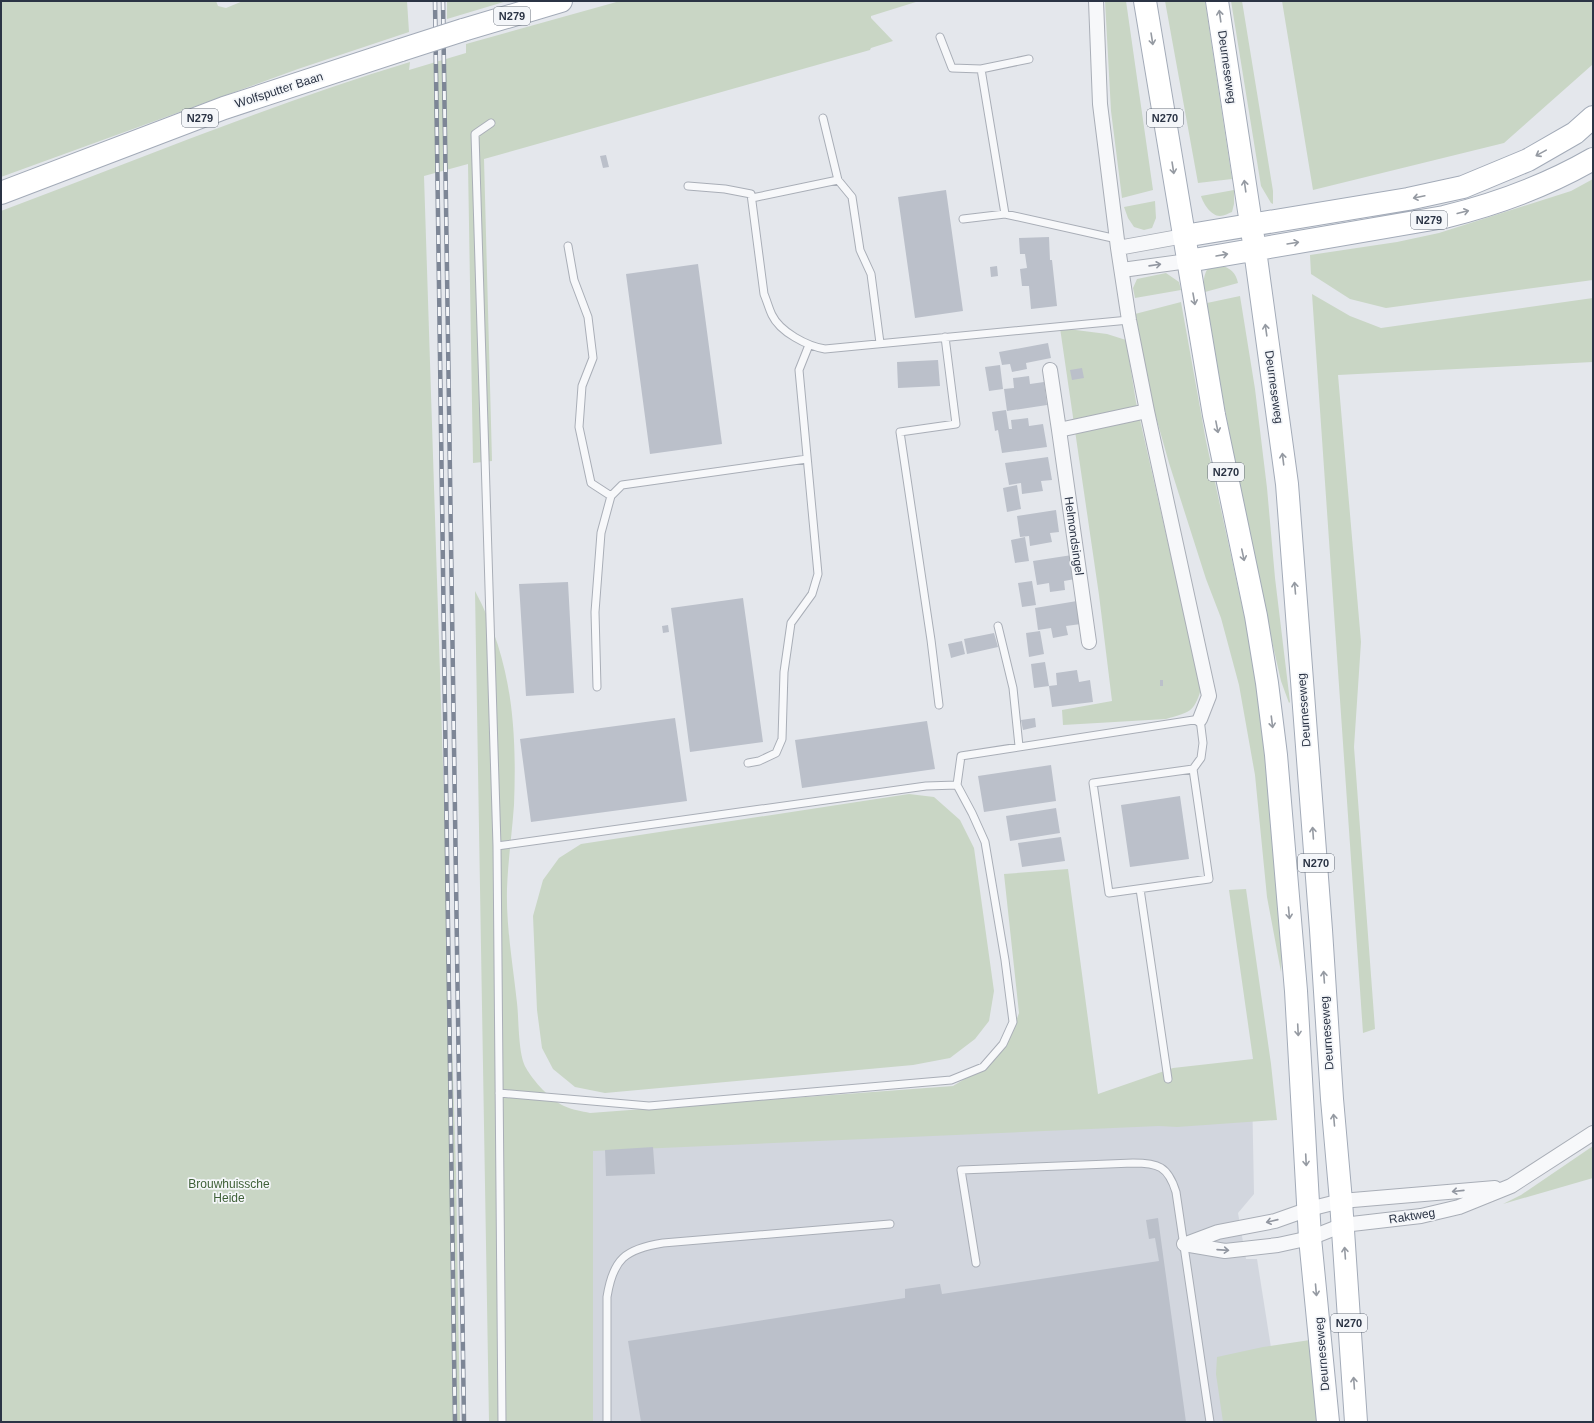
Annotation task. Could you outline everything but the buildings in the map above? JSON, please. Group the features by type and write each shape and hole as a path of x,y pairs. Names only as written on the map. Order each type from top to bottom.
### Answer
{"main road":[{"name":"Wolfsputter Baan","path":"1,192 224,108 463,30 561,1"},
{"name":"Deurneseweg","path":"1145,1 1214,415 1256,616 1267,683 1276,755 1296,991 1310,1238 1328,1422"},
{"name":"Deurneseweg","path":"1217,1 1255,250 1286,484 1321,930 1356,1422"},
{"name":"N279","path":"1251,224 1408,199 1463,187 1528,160 1574,133 1593,117"},
{"name":"N279","path":"1255,250 1444,217 1469,211 1537,188 1593,159"},
{"path":"1184,236 1251,224"},
{"path":"1188,261 1255,250"}],"street":[{"path":"1096,1 1100,104 1129,320 1147,411 1209,696 1200,719"},
{"path":"1118,244 1184,236"},
{"path":"1122,270 1188,261"},
{"name":"Helmondsingel","path":"1050,370 1088,642"},
{"path":"1059,430 1147,411"},
{"name":"Raktweg","path":"1310,1238 1343,1225 1420,1216 1460,1207 1511,1186 1593,1133"},
{"name":"Raktweg","path":"1309,1209 1341,1201 1511,1186"},
{"path":"1184,1244 1218,1232 1275,1221 1309,1209"},
{"path":"1184,1244 1225,1251 1278,1245 1310,1238"}],"lane":[{"path":"940,37 952,68 981,69 1029,59"},
{"path":"981,69 1005,214"},
{"path":"823,118 838,180 852,197 860,250 871,274 880,343"},
{"path":"491,123 475,134 497,846 502,1422"},
{"path":"752,198 838,180"},
{"path":"688,186 725,189 751,194 764,294 772,317 780,326 809,346 825,349 1129,320"},
{"path":"963,219 1005,214 1118,244"},
{"path":"568,246 574,280 588,317 592,358 582,386 579,427 591,483 612,496"},
{"path":"939,705 931,640 900,432 956,424 945,337"},
{"path":"748,763 759,762 776,753 782,739 784,672 791,623 812,594 818,574 799,370 809,346"},
{"path":"598,686 595,612 601,533 612,496 622,485 807,460"},
{"path":"998,626 1013,688 1020,746"},
{"path":"499,1093 649,1106 951,1080 984,1067 1003,1044 1013,1022 1005,960 985,842 957,785 962,756 1200,719 1203,736 1201,758 1193,769 1209,879 1109,893 1093,783 1193,769"},
{"path":"497,846 926,786 957,785"},
{"path":"1140,889 1168,1079"},
{"path":"976,1263 961,1170 1133,1163 1154,1164 1166,1171 1173,1184 1184,1244 1210,1422"},
{"path":"607,1422 607,1297 610,1279 624,1256 634,1250 663,1243 890,1224"}],"shaded area":[{"path":"1252,1089 1254,1194 1238,1213 1246,1259 1257,1259 1275,1373 1270,1422 510,1422 507,1131"}],"green space":[{"path":"1,1 216,1 218,6 226,8 243,1 407,1 409,32 298,69 1,177"},
{"path":"447,1 507,1 447,19"},
{"name":"Brouwhuissche Heide","path":"620,1 919,1 871,16 871,18 893,41 871,48 870,50 484,159 492,461 473,463 468,164 424,176 456,1170 460,1422 1,1422 1,211 255,114 358,78 410,62 409,70 466,53 466,44"},
{"path":"1105,1 1126,1 1153,190 1122,198 1111,111"},
{"path":"1165,1 1205,1 1232,179 1198,183"},
{"path":"1231,1 1242,1 1273,191 1273,204 1261,186"},
{"path":"1282,1 1593,1 1593,63 1504,143 1313,190"},
{"path":"1593,179 1593,280 1386,308 1350,299 1311,274 1310,255 1397,242 1439,233 1571,191"},
{"path":"1234,190 1234,204 1232,212 1222,216 1211,212 1201,196"},
{"path":"1155,201 1156,218 1152,228 1144,230 1134,227 1128,218 1124,207"},
{"path":"1220,265 1232,271 1236,276 1238,283 1205,292 1204,280 1206,271 1208,268"},
{"path":"1166,273 1179,282 1181,290 1135,298 1133,288 1137,279"},
{"path":"1312,294 1350,316 1381,328 1593,298 1593,362 1338,375 1361,642 1354,747 1375,1029 1363,1033"},
{"path":"1240,296 1255,389 1267,488 1275,578 1289,703 1281,681 1255,567 1215,357 1207,303"},
{"path":"1181,302 1206,441 1258,679 1268,764 1282,955 1281,972 1267,897 1255,775 1239,685 1221,618 1206,579 1169,463 1154,410 1135,314"},
{"path":"1060,328 1107,334 1126,340 1136,402 1201,689 1193,707 1180,715 1166,719 1063,725 1062,710 1112,701 1099,595"},
{"path":"475,591 497,643 510,695 513,722 515,777 508,868 507,903 519,1037 523,1062 533,1079 548,1095 559,1103 570,1108 590,1113 953,1086 977,1071 995,1057 1008,1039 1019,1013 1004,874 1068,869 1098,1094 1173,1068 1253,1059 1229,890 1246,889 1271,1064 1277,1120 1177,1127 1159,1126 593,1151 593,1422 489,1422"},
{"path":"909,794 934,797 960,820 974,848 994,991 989,1021 975,1039 950,1058 913,1065 605,1093 575,1087 553,1069 542,1048 537,1010 533,916 543,880 559,858 581,844"},
{"path":"1593,1146 1593,1178 1503,1204 1521,1195"},
{"path":"1310,1340 1323,1422 1223,1422 1216,1374 1217,1357 1263,1347"}],"railway":[{"path":"435,1 455,1422"},
{"path":"443,1 464,1422"}]}
